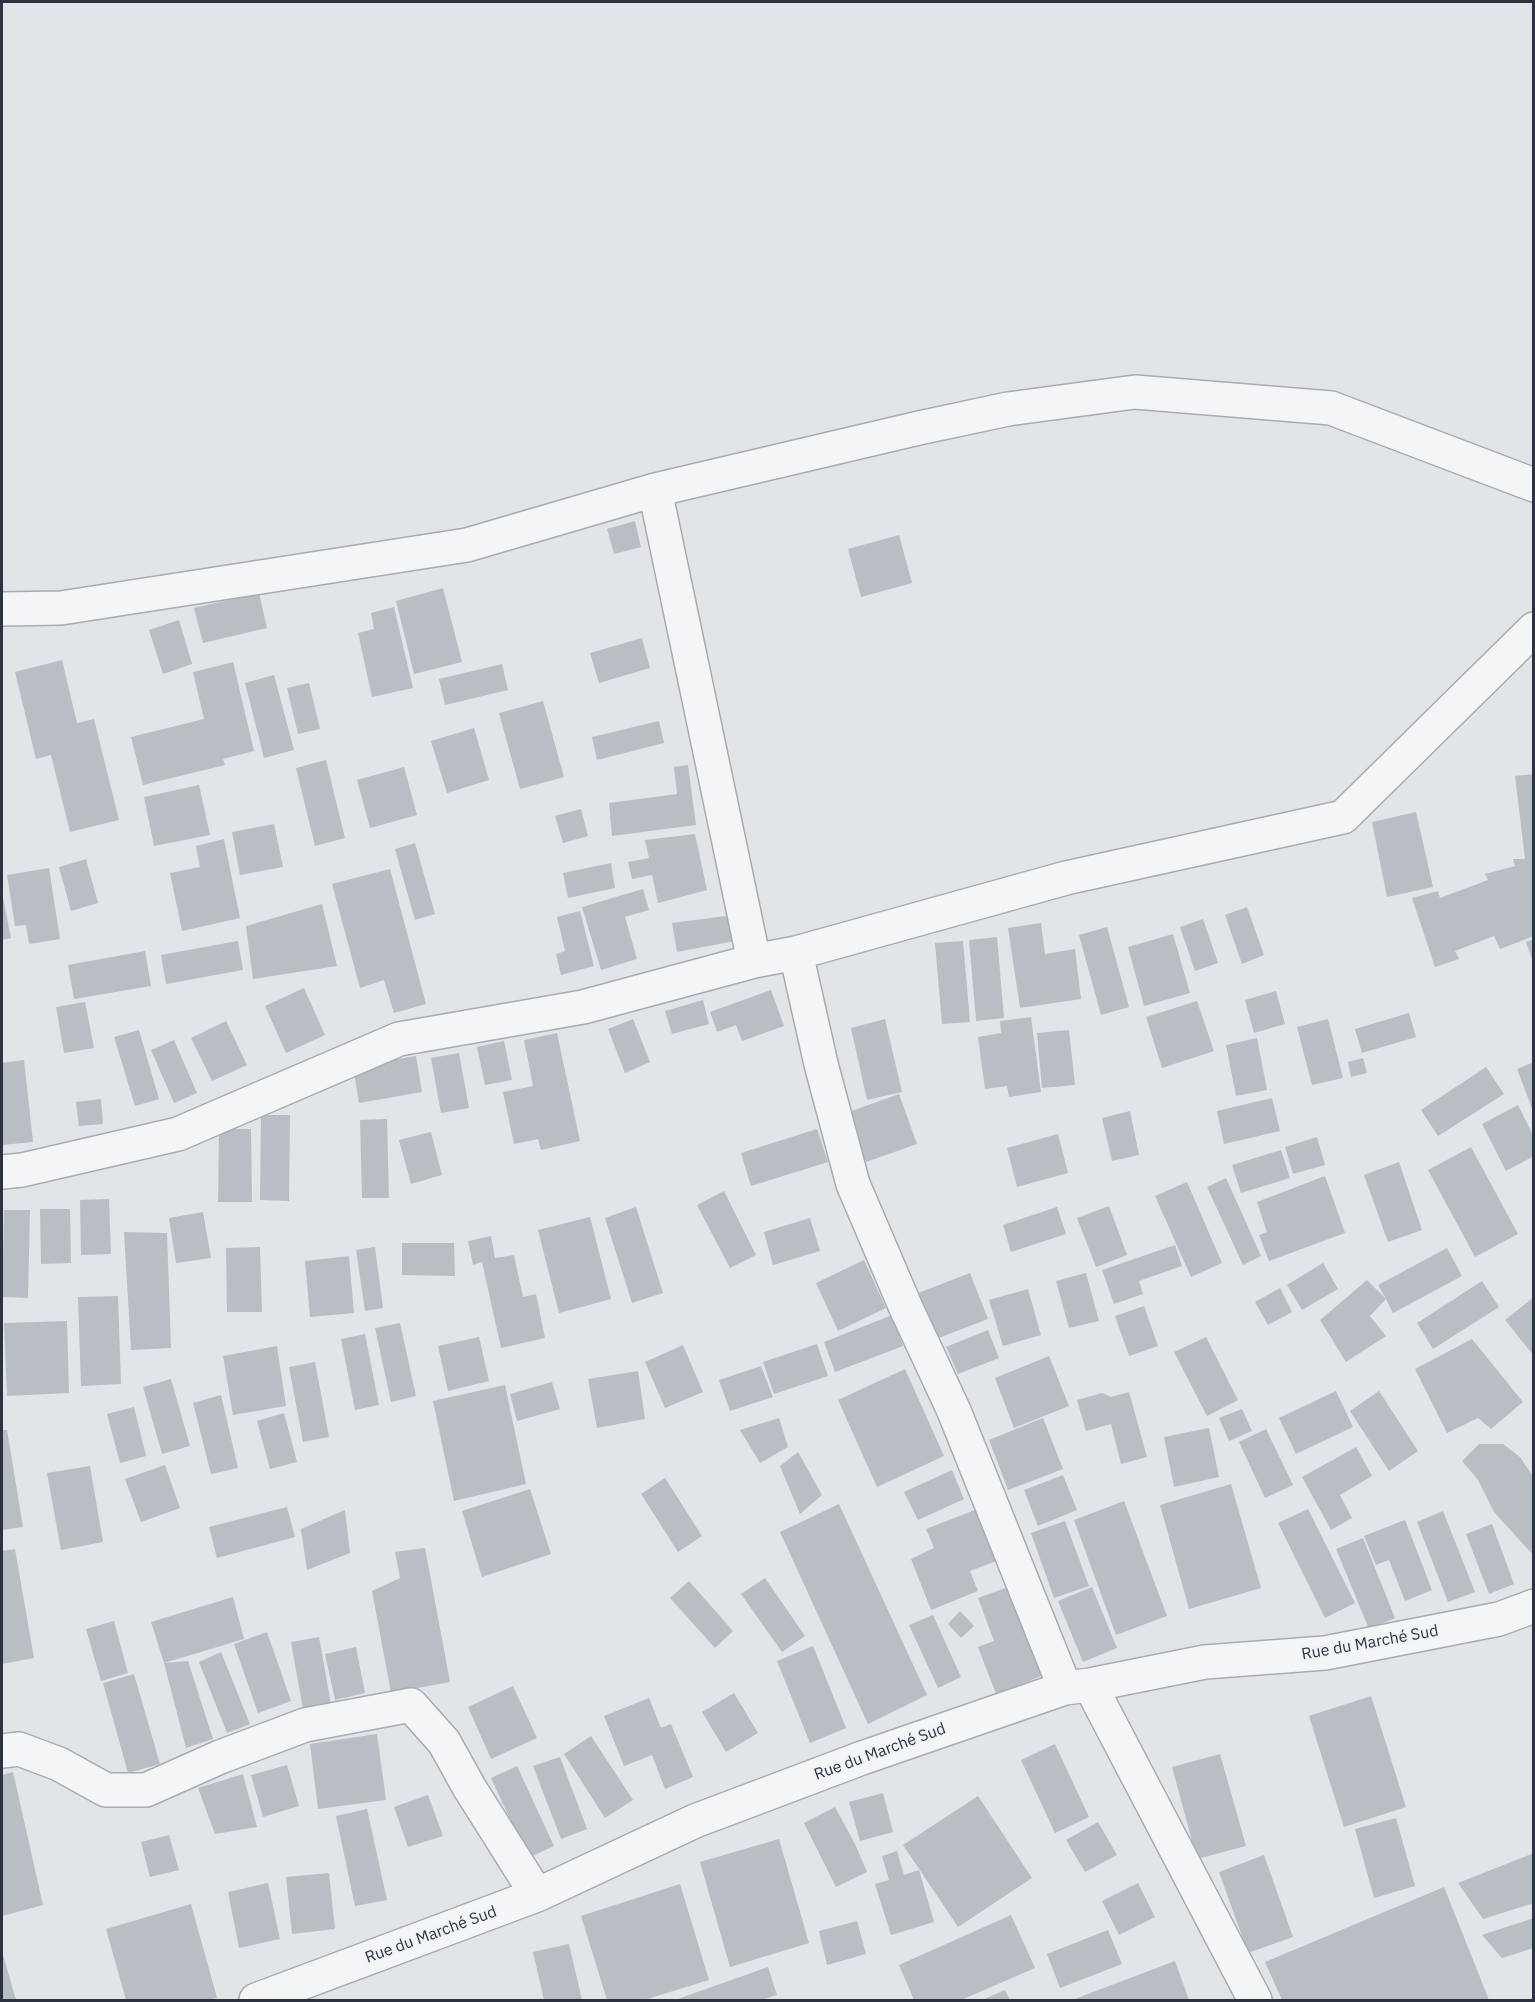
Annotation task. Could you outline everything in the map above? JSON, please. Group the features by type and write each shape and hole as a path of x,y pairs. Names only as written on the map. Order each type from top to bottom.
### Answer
{"street":[{"path":"2,609 61,608 467,546 655,490 1008,409 1135,393 1331,408 1533,485"},
{"path":"655,490 754,961"},
{"path":"2,1172 22,1170 178,1134 399,1039 583,1006 754,961 796,953 1066,878 1343,818 1533,629"},
{"path":"796,953 821,1064 853,1184 906,1308 1078,1687 1255,2001"},
{"name":"Rue du Marché Sud","path":"256,2001 537,1895 695,1821 862,1758 1078,1687 1205,1662 1325,1653 1499,1619 1533,1606"},
{"path":"2,1751 19,1749 59,1764 106,1790 146,1790 220,1757 305,1725 411,1705 444,1742 469,1787 537,1895"}],"building":[{"path":"635,521 641,547 614,554 607,529"},
{"path":"899,535 912,583 861,597 848,549"},
{"path":"443,588 462,662 414,674 396,601"},
{"path":"259,593 267,628 203,643 194,608"},
{"path":"394,607 413,688 372,697 358,633 374,629 371,613"},
{"path":"179,620 192,664 163,674 149,630"},
{"path":"642,638 650,668 599,683 590,653"},
{"path":"62,660 77,723 94,719 119,820 70,832 51,755 36,759 15,672"},
{"path":"233,662 254,751 223,759 225,765 143,785 131,737 204,719 193,672"},
{"path":"502,664 508,690 445,705 439,679"},
{"path":"274,675 294,750 264,758 245,683"},
{"path":"309,683 320,729 298,734 287,688"},
{"path":"543,701 564,777 520,789 499,713"},
{"path":"659,721 664,743 597,760 592,737"},
{"path":"474,728 489,780 447,793 431,741"},
{"path":"326,760 345,838 315,846 296,768"},
{"path":"688,765 696,825 612,836 609,803 677,794 674,767"},
{"path":"404,767 417,815 370,828 357,780"},
{"path":"1534,774 1534,936 1500,949 1494,936 1455,951 1459,959 1435,967 1412,898 1438,891 1440,898 1488,880 1485,874 1515,866 1513,859 1525,859 1515,776"},
{"path":"199,785 210,835 154,846 144,797"},
{"path":"581,809 588,836 563,843 555,816"},
{"path":"1416,812 1433,887 1387,897 1372,822"},
{"path":"274,824 283,867 240,875 232,832"},
{"path":"695,834 707,890 658,903 652,875 632,879 628,862 649,858 645,840"},
{"path":"224,839 240,918 182,931 170,873 200,867 196,846"},
{"path":"415,843 435,914 415,920 395,849"},
{"path":"86,859 98,903 71,911 59,867"},
{"path":"611,863 615,888 568,898 563,873"},
{"path":"49,868 60,939 29,944 26,925 15,926 7,875"},
{"path":"390,869 426,1004 394,1013 384,980 360,988 332,884"},
{"path":"643,889 649,910 625,917 637,959 601,970 582,907"},
{"path":"2,897 11,938 2,940"},
{"path":"322,904 337,966 253,979 246,926"},
{"path":"1247,907 1264,955 1242,964 1225,915"},
{"path":"580,911 594,966 561,975 556,954 565,951 557,917"},
{"path":"733,915 735,941 677,952 672,923"},
{"path":"1203,919 1218,963 1195,971 1180,927"},
{"path":"1041,923 1045,954 1075,949 1081,999 1020,1008 1008,928"},
{"path":"1107,927 1129,1007 1101,1015 1079,935"},
{"path":"1173,934 1190,993 1144,1006 1128,947"},
{"path":"997,937 1004,1018 976,1021 969,940"},
{"path":"1534,939 1534,962 1533,962 1526,942"},
{"path":"238,941 243,970 166,984 161,955"},
{"path":"963,941 970,1022 942,1024 935,943"},
{"path":"145,951 151,986 74,999 68,965"},
{"path":"304,988 325,1035 286,1053 265,1006"},
{"path":"771,990 784,1026 742,1041 736,1025 717,1032 710,1012"},
{"path":"1276,991 1285,1024 1254,1033 1245,1000"},
{"path":"703,1000 709,1024 672,1034 665,1011"},
{"path":"1197,1001 1214,1051 1162,1068 1146,1017"},
{"path":"85,1002 94,1048 64,1053 56,1007"},
{"path":"1409,1013 1416,1037 1362,1053 1355,1029"},
{"path":"1031,1017 1041,1092 1009,1097 1007,1086 985,1089 978,1037 1001,1033 1000,1021"},
{"path":"633,1019 650,1062 625,1073 608,1029"},
{"path":"885,1019 902,1092 867,1100 851,1028"},
{"path":"1328,1019 1343,1078 1312,1085 1297,1027"},
{"path":"226,1021 247,1065 212,1081 191,1038"},
{"path":"139,1030 159,1099 135,1106 114,1037"},
{"path":"1069,1030 1075,1085 1042,1088 1037,1033"},
{"path":"557,1033 580,1141 541,1150 538,1139 514,1144 503,1092 533,1086 524,1040"},
{"path":"1257,1038 1267,1090 1236,1096 1226,1045"},
{"path":"174,1040 197,1093 174,1103 151,1050"},
{"path":"504,1041 512,1080 485,1085 477,1047"},
{"path":"459,1053 469,1108 441,1113 431,1058"},
{"path":"416,1056 422,1092 359,1103 353,1066"},
{"path":"1363,1058 1367,1073 1351,1077 1348,1062"},
{"path":"24,1060 33,1142 2,1145 2,1063"},
{"path":"1534,1062 1534,1111 1533,1111 1517,1069"},
{"path":"1486,1067 1504,1094 1438,1136 1421,1110"},
{"path":"899,1094 917,1144 866,1162 849,1112"},
{"path":"1272,1098 1280,1131 1224,1144 1217,1111"},
{"path":"101,1099 103,1124 79,1126 76,1102"},
{"path":"1518,1105 1534,1137 1534,1156 1506,1171 1482,1124"},
{"path":"1130,1111 1139,1155 1112,1161 1102,1118"},
{"path":"261,1115 290,1115 289,1201 260,1200"},
{"path":"387,1119 389,1198 362,1198 360,1120"},
{"path":"219,1129 251,1129 252,1202 218,1202"},
{"path":"817,1129 828,1162 751,1186 741,1153"},
{"path":"431,1132 442,1175 411,1184 399,1140"},
{"path":"1058,1134 1068,1173 1017,1187 1007,1148"},
{"path":"1317,1137 1325,1165 1293,1174 1285,1147"},
{"path":"1471,1147 1518,1234 1475,1257 1428,1170"},
{"path":"1281,1150 1290,1178 1241,1193 1232,1165"},
{"path":"1399,1162 1422,1230 1388,1242 1364,1175"},
{"path":"1325,1176 1345,1233 1269,1261 1259,1235 1267,1232 1257,1202"},
{"path":"1226,1178 1261,1256 1243,1265 1207,1187"},
{"path":"1187,1182 1222,1263 1191,1277 1155,1196"},
{"path":"724,1191 756,1255 730,1268 697,1205"},
{"path":"109,1199 111,1254 81,1255 80,1200"},
{"path":"1109,1206 1127,1255 1096,1267 1077,1218"},
{"path":"636,1207 663,1293 632,1303 605,1218"},
{"path":"1057,1207 1066,1234 1011,1252 1003,1225"},
{"path":"40,1209 70,1209 71,1263 41,1264"},
{"path":"4,1210 30,1210 28,1298 2,1297"},
{"path":"203,1212 211,1258 176,1263 169,1218"},
{"path":"590,1217 611,1299 559,1313 538,1230"},
{"path":"810,1218 820,1251 773,1265 764,1232"},
{"path":"124,1232 167,1233 171,1348 131,1350"},
{"path":"491,1236 495,1258 514,1255 523,1297 536,1294 545,1338 501,1348 482,1262 473,1265 468,1241"},
{"path":"402,1243 454,1243 455,1276 402,1275"},
{"path":"1175,1245 1182,1266 1139,1281 1143,1294 1114,1304 1102,1270"},
{"path":"260,1247 262,1312 227,1312 226,1248"},
{"path":"375,1247 383,1308 365,1311 356,1250"},
{"path":"1447,1248 1462,1276 1393,1313 1378,1285"},
{"path":"349,1256 354,1313 310,1317 305,1261"},
{"path":"864,1260 886,1308 838,1331 816,1283"},
{"path":"1323,1263 1338,1289 1302,1310 1287,1285"},
{"path":"970,1273 988,1319 936,1339 918,1293"},
{"path":"1086,1273 1099,1321 1069,1328 1056,1281"},
{"path":"1367,1280 1386,1299 1370,1316 1386,1336 1346,1362 1320,1320"},
{"path":"1482,1281 1499,1307 1433,1349 1417,1323"},
{"path":"1280,1288 1292,1312 1268,1325 1255,1302"},
{"path":"1028,1289 1041,1335 1003,1346 989,1300"},
{"path":"118,1296 121,1384 81,1386 78,1297"},
{"path":"1534,1297 1534,1356 1505,1320"},
{"path":"1144,1306 1158,1346 1129,1356 1115,1316"},
{"path":"892,1315 903,1346 835,1372 824,1342"},
{"path":"67,1321 69,1393 7,1396 4,1323"},
{"path":"400,1323 416,1396 391,1402 375,1328"},
{"path":"988,1330 999,1358 958,1374 946,1347"},
{"path":"365,1334 379,1405 355,1410 341,1339"},
{"path":"479,1337 489,1381 448,1391 438,1346"},
{"path":"1206,1337 1238,1400 1207,1416 1174,1352"},
{"path":"1472,1339 1523,1402 1491,1429 1478,1418 1447,1433 1415,1369"},
{"path":"817,1344 828,1376 774,1394 763,1362"},
{"path":"683,1345 703,1392 665,1408 645,1362"},
{"path":"277,1346 286,1406 233,1415 223,1356"},
{"path":"1049,1356 1069,1406 1014,1428 995,1378"},
{"path":"315,1362 329,1437 303,1442 289,1367"},
{"path":"761,1366 773,1397 730,1411 719,1380"},
{"path":"905,1369 944,1456 877,1487 838,1400"},
{"path":"638,1371 645,1419 597,1428 588,1379"},
{"path":"171,1379 190,1446 162,1454 143,1387"},
{"path":"552,1382 560,1409 517,1421 510,1394"},
{"path":"505,1385 526,1484 454,1501 433,1401"},
{"path":"1336,1391 1353,1427 1296,1454 1279,1418"},
{"path":"1379,1391 1418,1451 1389,1471 1350,1411"},
{"path":"1129,1392 1147,1457 1121,1464 1111,1424 1086,1431 1077,1400 1102,1393 1111,1397"},
{"path":"221,1395 238,1468 211,1474 193,1403"},
{"path":"134,1407 146,1456 120,1463 107,1414"},
{"path":"1242,1409 1252,1431 1229,1441 1219,1418"},
{"path":"284,1413 297,1462 270,1469 257,1421"},
{"path":"779,1418 788,1447 760,1463 740,1430"},
{"path":"1043,1418 1063,1469 1008,1490 989,1440"},
{"path":"1209,1428 1219,1477 1174,1487 1164,1437"},
{"path":"1266,1429 1293,1485 1265,1498 1239,1442"},
{"path":"2,1430 7,1430 23,1527 2,1530"},
{"path":"1479,1444 1503,1444 1520,1457 1534,1478 1534,1556 1494,1512 1478,1480 1462,1461"},
{"path":"1356,1447 1372,1476 1340,1495 1352,1518 1331,1530 1302,1477"},
{"path":"798,1452 822,1495 800,1514 780,1466"},
{"path":"165,1465 180,1508 141,1522 125,1479"},
{"path":"90,1466 103,1542 61,1550 47,1473"},
{"path":"952,1470 964,1499 918,1520 904,1492"},
{"path":"1063,1475 1077,1510 1038,1526 1024,1490"},
{"path":"665,1478 702,1536 678,1552 641,1494"},
{"path":"1231,1484 1261,1588 1189,1609 1160,1505"},
{"path":"530,1489 551,1554 482,1577 462,1511"},
{"path":"1124,1501 1167,1616 1116,1635 1074,1520"},
{"path":"839,1504 927,1695 868,1724 780,1532"},
{"path":"287,1507 295,1537 217,1558 209,1527"},
{"path":"980,1508 999,1560 970,1571 978,1591 931,1610 911,1559 934,1548 926,1529"},
{"path":"1308,1509 1355,1603 1325,1618 1278,1523"},
{"path":"345,1510 350,1553 307,1570 301,1529"},
{"path":"1443,1511 1475,1592 1448,1602 1417,1522"},
{"path":"1405,1520 1432,1590 1405,1601 1389,1560 1376,1565 1364,1536"},
{"path":"1065,1521 1089,1586 1054,1598 1031,1533"},
{"path":"1492,1524 1514,1584 1489,1594 1466,1534"},
{"path":"1363,1538 1395,1618 1369,1629 1336,1549"},
{"path":"425,1548 450,1682 391,1693 372,1591 400,1578 395,1552"},
{"path":"15,1549 34,1658 2,1664 2,1551"},
{"path":"765,1578 805,1636 782,1652 741,1594"},
{"path":"689,1581 733,1631 715,1648 670,1598"},
{"path":"1011,1586 1044,1675 996,1694 978,1647 994,1641 978,1598"},
{"path":"1092,1587 1117,1648 1083,1662 1058,1601"},
{"path":"233,1597 244,1639 164,1663 151,1622"},
{"path":"960,1611 974,1626 961,1638 948,1624"},
{"path":"933,1615 961,1677 938,1688 909,1625"},
{"path":"114,1621 128,1673 101,1681 86,1629"},
{"path":"267,1632 291,1701 258,1713 234,1644"},
{"path":"319,1637 331,1704 303,1709 291,1642"},
{"path":"813,1646 846,1728 810,1743 777,1661"},
{"path":"356,1647 365,1693 335,1700 325,1654"},
{"path":"221,1652 250,1724 227,1733 199,1662"},
{"path":"188,1661 213,1739 186,1748 164,1663"},
{"path":"134,1674 160,1764 128,1773 103,1683"},
{"path":"513,1686 537,1738 491,1759 468,1707"},
{"path":"734,1693 758,1733 726,1752 702,1712"},
{"path":"1371,1696 1406,1807 1344,1827 1309,1716"},
{"path":"649,1698 661,1728 671,1724 693,1777 665,1789 652,1755 624,1766 604,1716"},
{"path":"377,1734 386,1800 318,1809 310,1744"},
{"path":"591,1736 633,1800 605,1818 564,1754"},
{"path":"1055,1744 1089,1817 1055,1833 1021,1760"},
{"path":"1220,1754 1246,1846 1197,1859 1172,1767"},
{"path":"560,1757 587,1829 561,1839 533,1766"},
{"path":"287,1765 299,1806 263,1817 251,1775"},
{"path":"517,1766 554,1846 528,1858 491,1778"},
{"path":"13,1772 43,1905 2,1916 2,1775"},
{"path":"243,1774 257,1827 215,1834 198,1788"},
{"path":"883,1793 893,1832 860,1841 849,1802"},
{"path":"428,1795 443,1836 408,1847 394,1807"},
{"path":"978,1796 1032,1878 958,1927 903,1845"},
{"path":"835,1807 867,1872 836,1887 804,1823"},
{"path":"367,1809 387,1900 355,1906 336,1816"},
{"path":"1396,1818 1415,1886 1374,1898 1355,1829"},
{"path":"1098,1822 1117,1855 1085,1872 1066,1840"},
{"path":"169,1835 179,1870 150,1877 141,1842"},
{"path":"779,1839 809,1943 730,1967 700,1862"},
{"path":"897,1851 904,1875 919,1870 934,1922 891,1935 875,1884 889,1880 882,1856"},
{"path":"1534,1853 1534,1903 1483,1919 1458,1883"},
{"path":"1264,1855 1293,1937 1248,1953 1219,1872"},
{"path":"329,1873 335,1929 292,1934 286,1877"},
{"path":"268,1883 280,1939 239,1948 228,1892"},
{"path":"1138,1883 1155,1917 1119,1935 1102,1901"},
{"path":"680,1884 709,1980 644,2000 607,2000 581,1916"},
{"path":"1444,1887 1489,2000 1282,2000 1265,1962"},
{"path":"191,1904 217,1998 126,2000 106,1929"},
{"path":"1011,1915 1035,1968 961,2000 914,2000 899,1965"},
{"path":"1534,1918 1534,1948 1502,1958 1482,1935"},
{"path":"857,1921 866,1954 827,1965 819,1931"},
{"path":"1108,1930 1122,1964 1060,1988 1047,1954"},
{"path":"569,1944 582,2000 544,2000 533,1952"},
{"path":"2,1951 16,2000 2,2000"},
{"path":"1175,1961 1189,2000 1072,2000"},
{"path":"768,1967 777,1995 761,2000 675,2000"},
{"path":"1005,1990 1010,2000 982,2000"}]}
